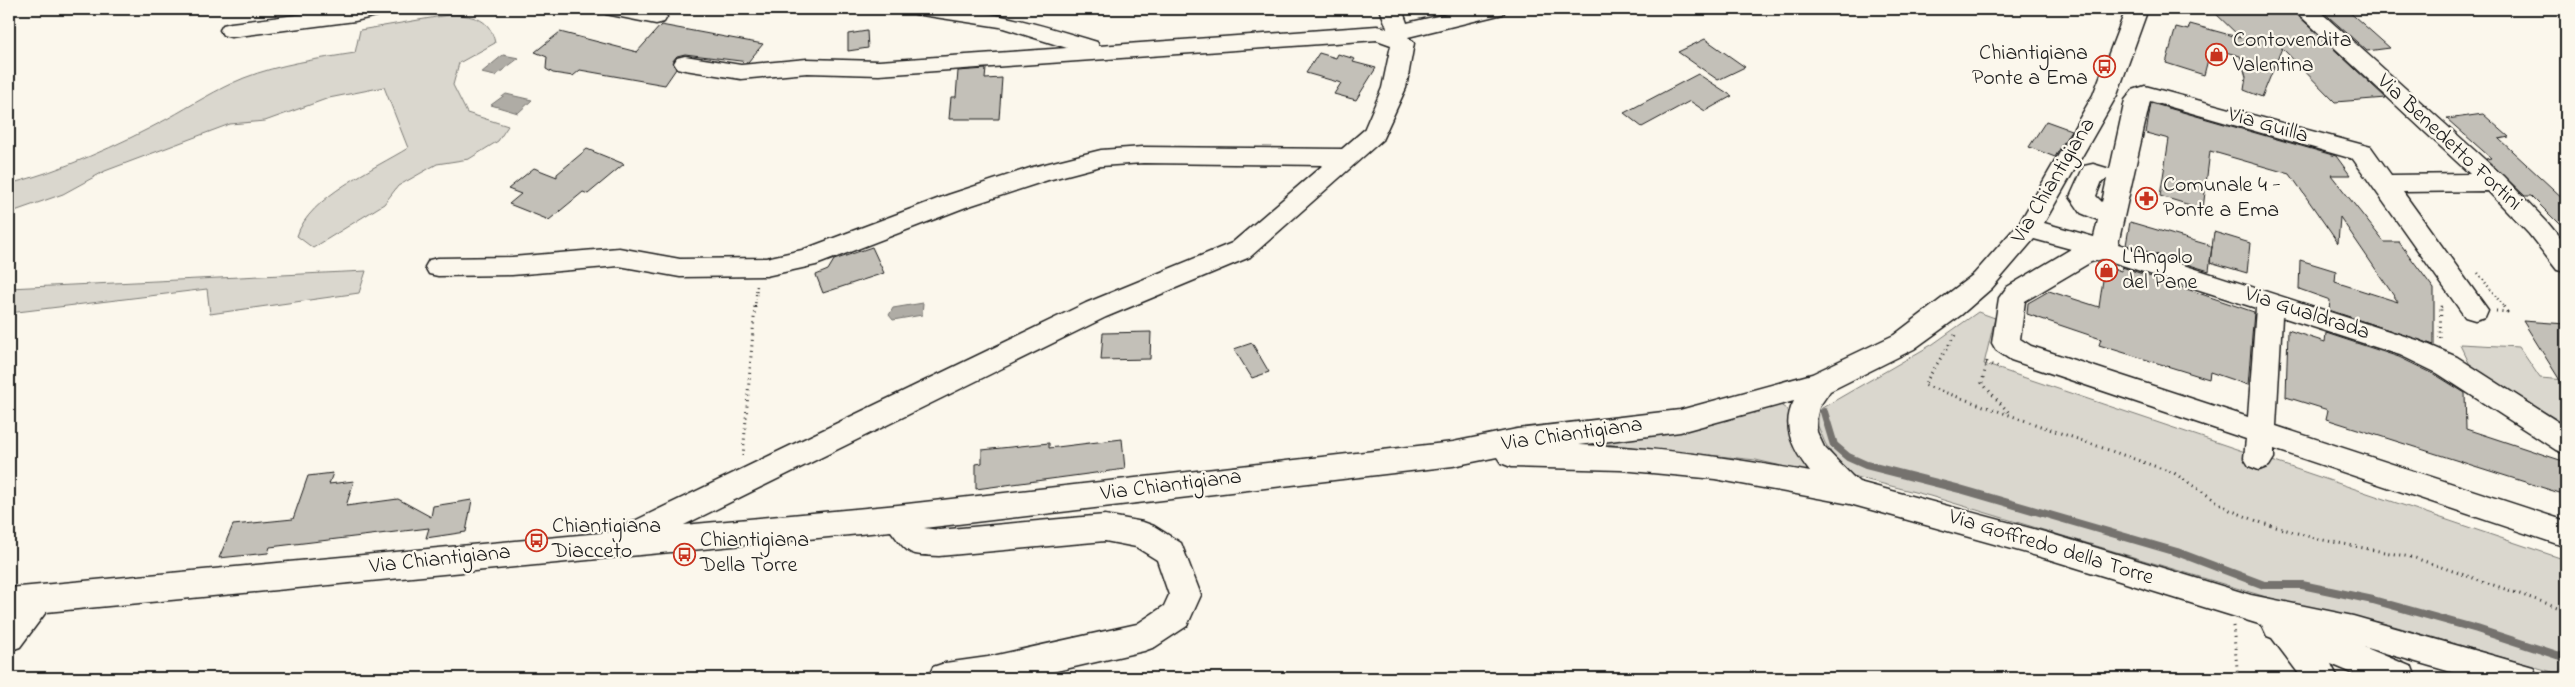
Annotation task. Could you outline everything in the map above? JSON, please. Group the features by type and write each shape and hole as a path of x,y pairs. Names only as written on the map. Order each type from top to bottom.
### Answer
{"street":[{"path":"232,30 355,14 376,9"},
{"path":"614,9 656,17"},
{"path":"923,9 1003,21 1107,52"},
{"path":"618,543 1096,310 1241,250 1374,134 1394,88 1403,43 1396,34 1391,9"},
{"path":"685,63 741,72 807,66 879,68 1377,33 1396,34 1495,9"},
{"name":"Via Chiantigiana","path":"23,601 618,543 898,518 1453,454 1517,441 1680,421 1820,383 1904,342 1932,323 1983,281 2029,228 2106,95 2137,9"},
{"name":"Via Benedetto Fortini","path":"2304,9 2494,182 2538,228 2566,263"},
{"path":"848,54 1076,43"},
{"name":"Via Guilla","path":"2104,249 2137,100 2139,96 2145,93 2362,153 2475,310"},
{"path":"438,267 512,266 620,257 680,268 758,267 808,258 957,201 1042,173 1101,158 1143,155 1348,157"},
{"path":"2100,173 2093,172 2083,197 2090,207 2111,216"},
{"path":"2384,184 2494,182"},
{"name":"Via Gualdrada","path":"2029,228 2104,249 2410,348 2429,356 2490,391 2566,442"},
{"path":"2104,249 2082,254 2016,294 2012,298 2006,343 2021,353 2204,413 2268,443 2566,534"},
{"path":"2268,443 2270,302"},
{"name":"Via Goffredo della Torre","path":"1820,383 1804,408 1804,434 1820,464 1850,492"},
{"name":"Via Goffredo della Torre","path":"1453,454 1621,458 1715,466 1850,492 2048,546 2241,606 2387,639 2521,678"},
{"path":"898,518 917,542 938,543 1105,528 1143,534 1170,552 1185,595 1176,616 1144,637 988,672 945,678"},
{"path":"9,637 23,601"},
{"name":"Via Goffredo della Torre","path":"2241,606 2283,629 2400,678"},
{"path":"2283,629 2316,675"}],"path":[{"path":"741,483 758,267"},
{"path":"2439,298 2441,306 2440,342"},
{"path":"2441,306 2475,310"},
{"path":"1957,331 1924,385 2174,473 2230,510 2262,524 2318,539 2415,558 2566,610"},
{"path":"1988,353 1982,383 2013,417"},
{"path":"2238,678 2241,606"}],"shaded area":[{"path":"454,14 480,20 489,28 495,43 459,63 453,85 467,113 508,126 498,141 469,159 437,164 398,186 384,204 313,248 297,236 304,222 315,209 344,185 408,148 384,87 329,98 265,121 230,124 105,171 63,194 9,213 9,184 49,172 109,148 234,82 285,66 355,53 360,30"},
{"path":"503,55 519,58 495,76 481,73"},
{"path":"506,94 532,100 518,113 491,105"},
{"path":"366,271 359,293 210,314 207,289 9,313 9,288"},
{"path":"923,303 922,315 893,320 889,315 893,308"},
{"path":"1978,312 1995,318 1984,364 2566,560 2566,676 2387,624 2273,599 1930,496 1852,476 1836,460 1825,443 1818,426 1818,414 1822,408 1933,344"},
{"path":"2460,344 2519,347 2540,378 2566,380 2566,425 2471,367"},
{"path":"1779,404 1789,411 1820,475 1756,460 1605,444 1604,438"}],"building":[{"path":"2211,9 2291,9 2386,98 2335,102 2282,48 2262,97 2244,90 2246,77 2240,56 2211,48 2204,75 2166,63 2176,27 2188,30 2190,24 2241,38"},
{"path":"2320,9 2346,9 2390,48 2367,51"},
{"path":"661,25 763,44 748,62 685,54 677,56 672,62 676,69 665,85 580,70 573,76 553,73 546,69 547,57 535,52 560,32 637,52"},
{"path":"867,31 868,48 848,51 848,34"},
{"path":"1705,39 1745,67 1718,80 1678,52"},
{"path":"1319,53 1336,58 1338,54 1355,59 1353,62 1376,68 1356,100 1334,94 1341,83 1306,73"},
{"path":"986,69 985,79 1002,78 999,119 949,119 951,97 956,97 958,71"},
{"path":"1698,74 1732,96 1705,111 1690,101 1642,127 1624,113"},
{"path":"2151,103 2336,156 2350,175 2331,175 2384,242 2399,242 2434,289 2434,345 2329,310 2330,300 2299,289 2300,260 2336,271 2335,282 2398,302 2340,217 2338,243 2290,174 2210,151 2203,209 2160,196 2169,139 2146,133"},
{"path":"2483,114 2509,137 2499,139 2566,201 2566,231 2531,196 2525,196 2486,159 2491,158 2447,119"},
{"path":"2046,121 2071,130 2055,157 2029,147"},
{"path":"587,149 624,164 588,194 583,192 549,220 509,204 521,194 508,189 534,168 557,177 557,174"},
{"path":"2130,222 2212,246 2209,271 2126,245"},
{"path":"2214,232 2250,243 2247,273 2210,262"},
{"path":"872,247 884,273 823,293 816,275 828,270 834,260"},
{"path":"2105,266 2121,271 2122,267 2254,312 2248,385 2210,372 2209,379 2099,345 2101,339 2027,314 2028,303 2049,291 2099,307"},
{"path":"2523,321 2566,324 2566,390"},
{"path":"2288,330 2325,342 2326,333 2399,357 2436,375 2465,393 2466,429 2566,462 2566,495 2326,419 2328,410 2286,397"},
{"path":"1151,332 1150,359 1101,360 1103,333"},
{"path":"1252,343 1269,372 1252,378 1234,349"},
{"path":"1122,439 1125,469 976,489 976,464 982,463 982,450 1049,443 1049,448"},
{"path":"333,473 329,484 354,481 346,506 398,499 431,517 433,506 472,500 466,532 426,538 429,528 270,547 268,553 219,558 233,525 293,519 308,476"}],"waterway":[{"path":"1824,412 1834,445 1848,457 1866,465 1960,489 2177,552 2264,585 2302,585 2373,600 2477,629 2566,658"}],"place":[{"name":"Contovendita Valentina","path":"2217,54"},
{"name":"Chiantigiana Ponte a Ema","path":"2104,67"},
{"name":"Comunale 4 - Ponte a Ema","path":"2147,199"},
{"name":"L'Angolo del Pane","path":"2106,271"},
{"name":"Chiantigiana Diacceto","path":"536,540"},
{"name":"Chiantigiana Della Torre","path":"684,554"}]}
